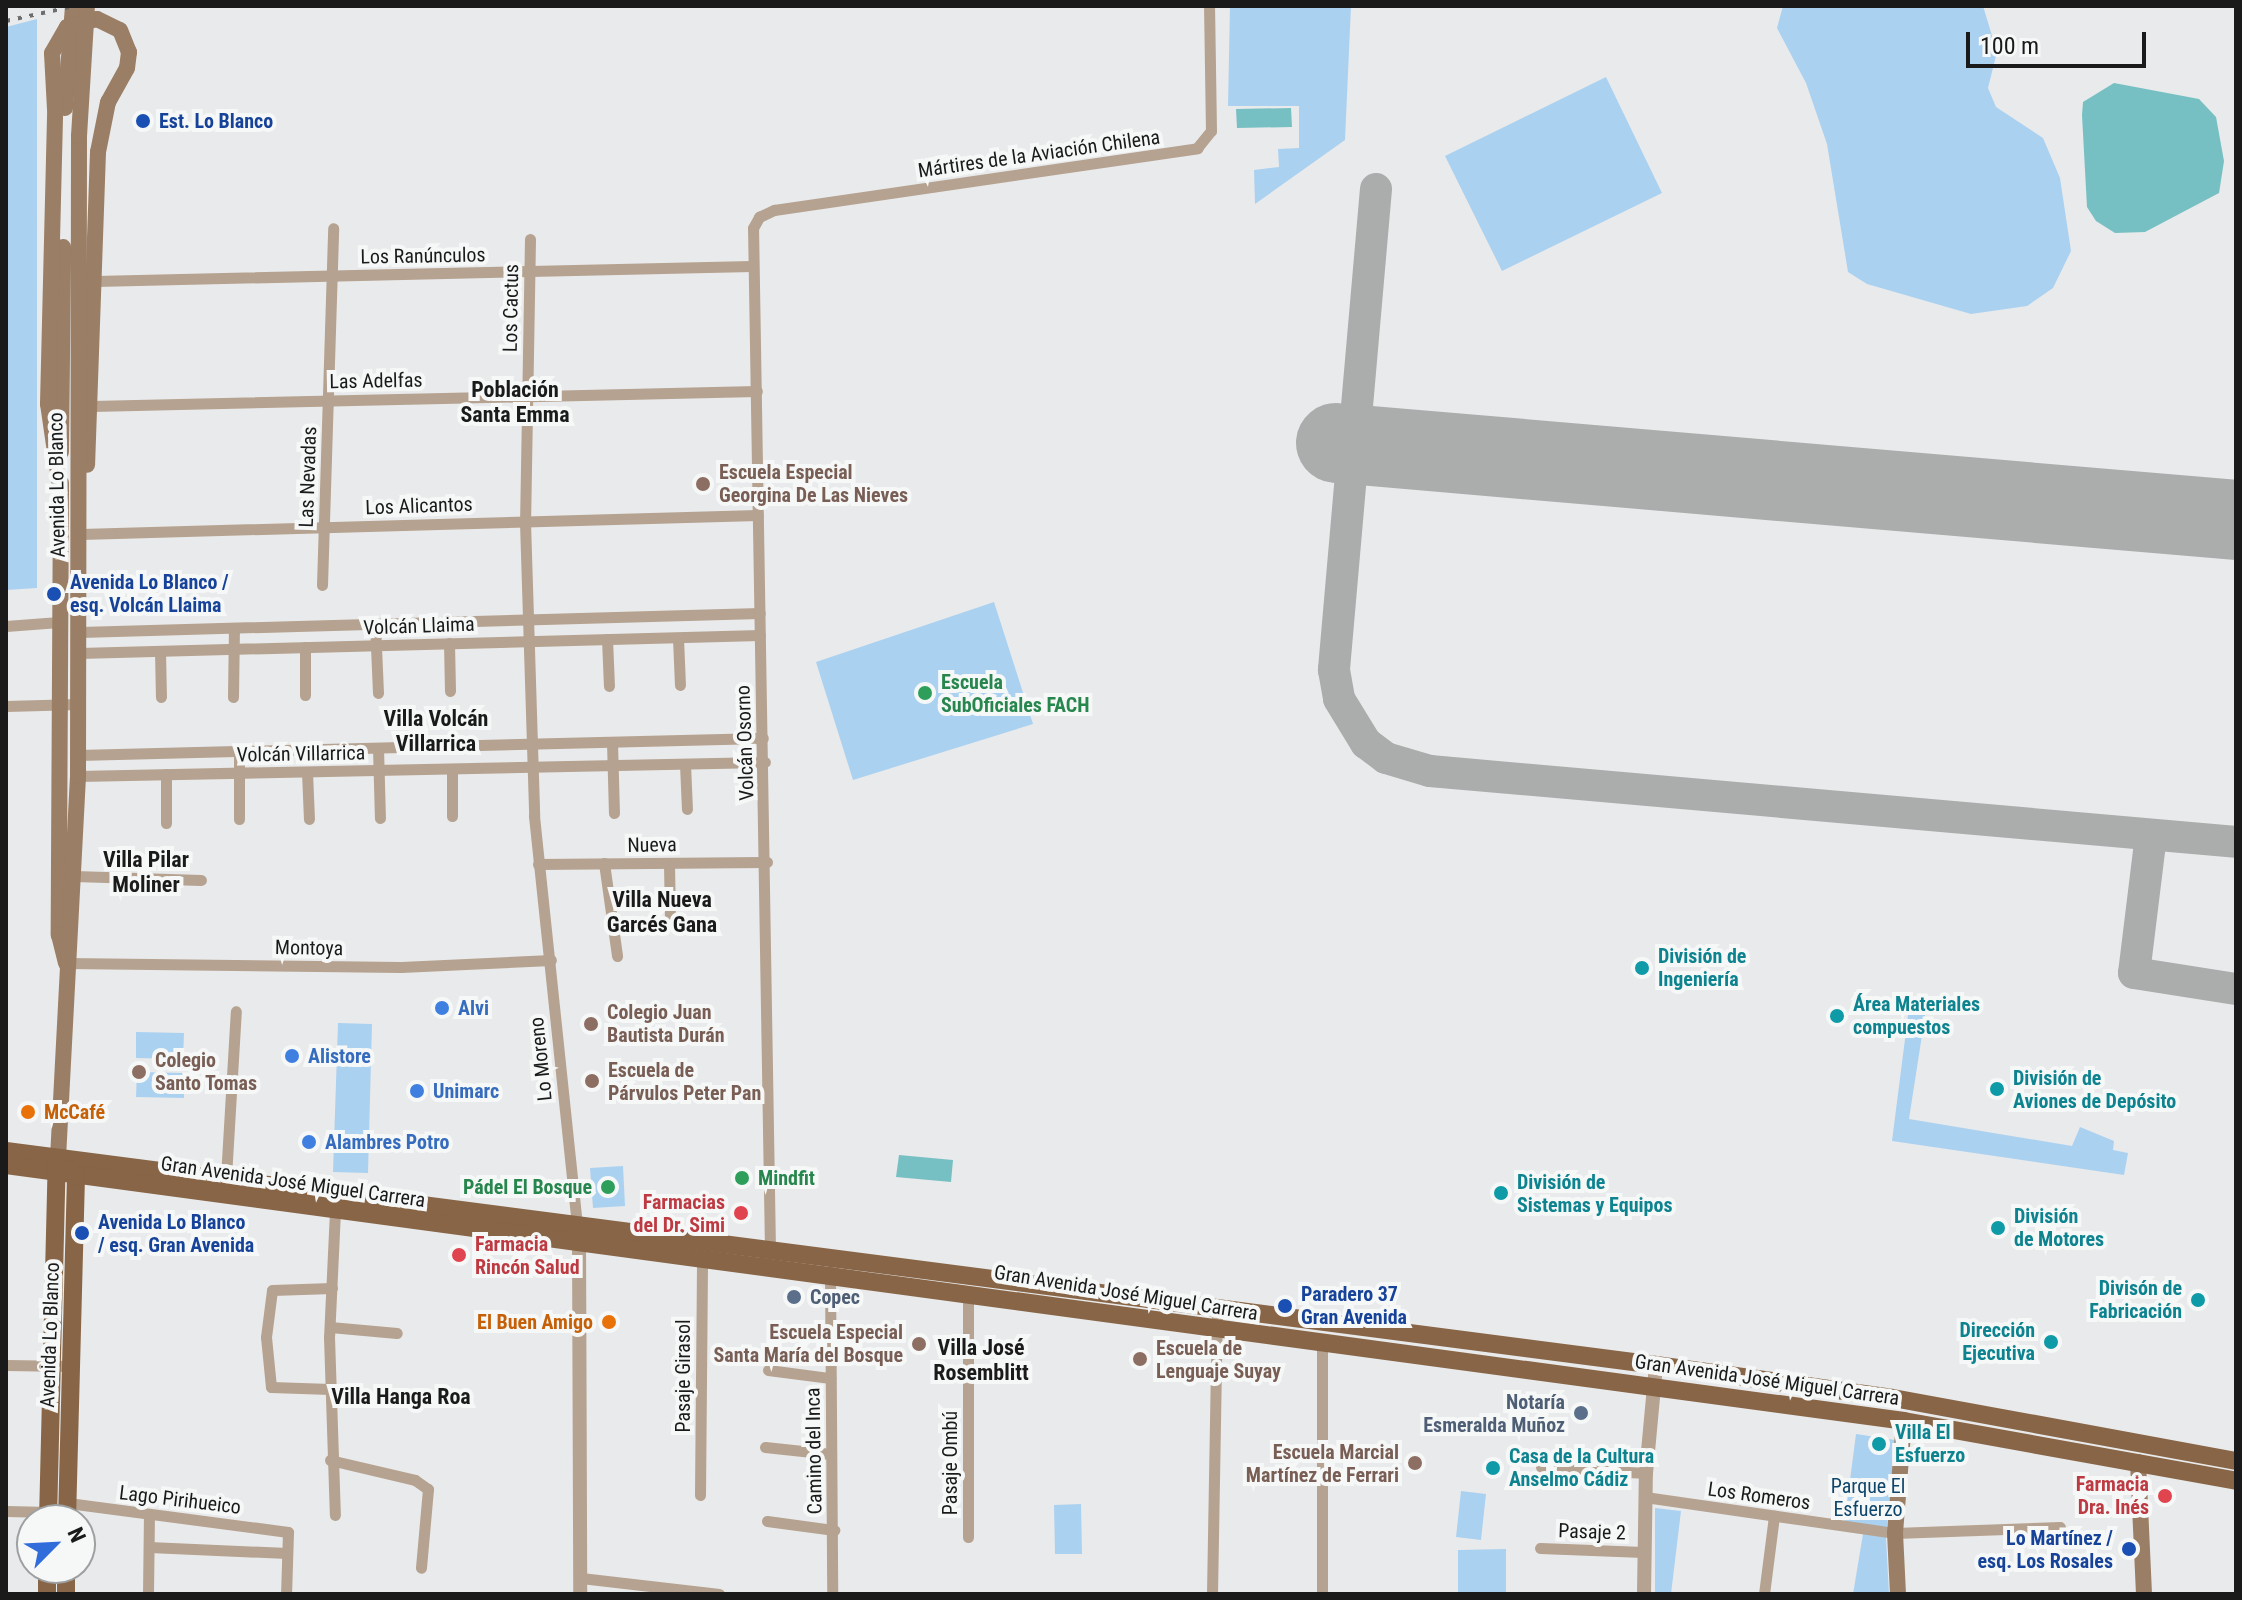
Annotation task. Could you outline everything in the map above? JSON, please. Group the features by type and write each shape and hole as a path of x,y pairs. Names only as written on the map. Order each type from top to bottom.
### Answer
{"main road":[{"name":"Avenida Lo Blanco","path":"66,963 59,935 59,622 61,493 78,283 64,127 73,6"},
{"name":"Avenida Lo Blanco","path":"68,1504 56,1165 66,963 72,944 78,776 81,534 79,136 87,6"},
{"path":"61,493 48,404 55,109 52,53 67,27 97,19 120,30 129,52 127,68 108,102 100,134 78,283 92,406 81,492"},
{"name":"Gran Avenida José Miguel Carrera","path":"6,1151 56,1165 76,1176 335,1211 770,1250 830,1266 968,1292 1215,1329 1904,1421 2236,1481"},
{"name":"Gran Avenida José Miguel Carrera","path":"6,1165 56,1165 226,1177 579,1232 702,1258 830,1266 1217,1307 1656,1365 1893,1398 2236,1461"},
{"name":"Avenida Lo Blanco","path":"49,1504 76,1176"},
{"path":"1893,1398 1904,1421 1895,1533 1898,1594"},
{"path":"2144,1594 2138,1462 2154,1446"}],"street":[{"name":"Mártires de la Aviación Chilena","path":"752,234 759,217 774,210 1201,147 1211,131 1209,6"},
{"name":"Las Nevadas","path":"322,585 327,527 333,228"},
{"name":"Volcán Osorno","path":"752,234 767,862 770,1250"},
{"name":"Los Cactus","path":"525,522 530,239"},
{"name":"Los Ranúnculos","path":"78,283 752,266"},
{"name":"Las Adelfas","path":"92,406 757,391"},
{"name":"Los Alicantos","path":"81,534 758,515"},
{"name":"Lo Moreno","path":"525,522 526,641 538,864 579,1232 580,1594"},
{"name":"Volcán Llaima","path":"80,632 760,613"},
{"path":"6,626 59,622"},
{"path":"375,624 378,693"},
{"path":"233,697 234,629"},
{"name":"Volcán Llaima","path":"79,653 760,635"},
{"path":"678,638 680,685"},
{"path":"607,639 609,686"},
{"path":"449,643 450,691"},
{"path":"305,647 305,695"},
{"path":"160,651 161,697"},
{"path":"6,706 79,704"},
{"name":"Volcán Villarrica","path":"78,755 763,738"},
{"path":"612,742 614,813"},
{"path":"378,748 380,818"},
{"path":"239,751 239,819"},
{"name":"Volcán Villarrica","path":"78,776 765,762"},
{"path":"685,764 687,809"},
{"path":"452,769 452,816"},
{"path":"307,772 309,819"},
{"path":"166,774 166,823"},
{"name":"Nueva","path":"538,864 605,868 767,862"},
{"path":"669,867 670,918"},
{"path":"605,868 617,956"},
{"path":"74,876 201,880"},
{"name":"Montoya","path":"66,963 401,967 551,960"},
{"path":"226,1177 236,1011"},
{"path":"335,1211 330,1327 330,1460 335,1515"},
{"name":"Pasaje Girasol","path":"700,1495 702,1258"},
{"name":"Camino del Inca","path":"830,1266 832,1594"},
{"path":"330,1389 271,1387 266,1337 272,1290 332,1288"},
{"name":"Pasaje Ombú","path":"968,1292 968,1537"},
{"path":"1212,1594 1217,1307"},
{"path":"1322,1594 1323,1322"},
{"path":"330,1327 397,1333"},
{"path":"6,1365 61,1366"},
{"path":"1644,1594 1646,1473 1656,1365"},
{"path":"768,1370 830,1378"},
{"path":"765,1447 831,1454"},
{"path":"330,1460 415,1480 428,1489 421,1568"},
{"path":"1541,1467 1646,1473"},
{"name":"Los Romeros","path":"1645,1497 1895,1533 2060,1527"},
{"name":"Lago Pirihueico","path":"96,1513 149,1516 288,1532 287,1553"},
{"path":"148,1594 149,1516"},
{"path":"1764,1594 1774,1516"},
{"path":"767,1521 834,1530"},
{"path":"149,1547 287,1553 286,1594"},
{"name":"Pasaje 2","path":"1540,1548 1643,1552"},
{"path":"581,1578 653,1590 719,1594"}],"green space":[{"path":"1230,6 1351,6 1345,140 1255,204 1254,170 1279,167 1278,149 1299,148 1299,106 1228,106"},
{"path":"1783,6 1983,6 1997,52 1988,88 1996,107 2043,138 2060,178 2071,251 2053,288 2027,306 1971,314 1867,284 1848,272 1827,144 1806,83 1777,28"},
{"path":"37,19 37,588 6,590 6,27"},
{"path":"1606,77 1662,193 1502,271 1445,156"},
{"name":"Escuela SubOficiales FACH","path":"994,602 1033,724 853,780 816,662"},
{"path":"1910,1000 1927,1003 1909,1119 2072,1146 2080,1127 2114,1141 2113,1150 2128,1153 2124,1175 1892,1141"},
{"path":"338,1023 372,1024 368,1173 333,1172"},
{"path":"136,1032 184,1033 183,1059 136,1058"},
{"path":"137,1072 184,1073 184,1098 136,1097"},
{"name":"Pádel El Bosque","path":"623,1166 625,1206 593,1208 590,1168"},
{"name":"Parque El Esfuerzo","path":"1856,1434 1895,1440 1886,1538 1889,1594 1853,1594 1863,1534 1844,1526"},
{"path":"1461,1491 1486,1494 1481,1540 1456,1537"},
{"path":"1081,1504 1082,1554 1055,1554 1054,1505"},
{"path":"1655,1508 1681,1511 1671,1594 1655,1594"},
{"path":"1506,1549 1506,1594 1458,1594 1458,1550"}],"shaded area":[{"path":"2114,83 2199,99 2216,117 2224,161 2219,193 2145,232 2115,233 2096,221 2087,207 2083,102"},
{"path":"1291,108 1292,127 1237,128 1236,109"},
{"path":"899,1155 953,1160 951,1182 896,1177"}],"taxiway":[{"path":"1376,189 1334,670 1339,699 1366,743 1386,758 1430,771 2236,842"},
{"path":"2151,835 2134,973 2236,989"}],"runway":[{"path":"1336,443 2236,520"}],"railway":[{"path":"6,21 75,6"}],"place":[{"name":"Est. Lo Blanco","path":"143,121"},
{"name":"Escuela Especial Georgina De Las Nieves","path":"703,484"},
{"name":"Avenida Lo Blanco / esq. Volcán Llaima","path":"54,594"},
{"name":"Escuela SubOficiales FACH","path":"925,693"},
{"name":"División de Ingeniería","path":"1642,968"},
{"name":"Alvi","path":"442,1008"},
{"name":"Área Materiales compuestos","path":"1837,1016"},
{"name":"Colegio Juan Bautista Durán","path":"591,1024"},
{"name":"Alistore","path":"292,1056"},
{"name":"Colegio Santo Tomas","path":"139,1072"},
{"name":"Escuela de Párvulos Peter Pan","path":"592,1081"},
{"name":"División de Aviones de Depósito","path":"1997,1089"},
{"name":"Unimarc","path":"417,1091"},
{"name":"McCafé","path":"28,1112"},
{"name":"Alambres Potro","path":"309,1142"},
{"name":"Mindfit","path":"742,1178"},
{"name":"Pádel El Bosque","path":"608,1187"},
{"name":"División de Sistemas y Equipos","path":"1501,1193"},
{"name":"Farmacias del Dr. Simi","path":"741,1213"},
{"name":"División de Motores","path":"1998,1228"},
{"name":"Avenida Lo Blanco / esq. Gran Avenida","path":"82,1233"},
{"name":"Farmacia Rincón Salud","path":"459,1255"},
{"name":"Copec","path":"794,1297"},
{"name":"Divisón de Fabricación","path":"2198,1300"},
{"name":"Paradero 37 Gran Avenida","path":"1285,1306"},
{"name":"El Buen Amigo","path":"609,1322"},
{"name":"Dirección Ejecutiva","path":"2051,1342"},
{"name":"Escuela Especial Santa María del Bosque","path":"919,1344"},
{"name":"Escuela de Lenguaje Suyay","path":"1140,1359"},
{"name":"Notaría Esmeralda Muñoz","path":"1581,1413"},
{"name":"Villa El Esfuerzo","path":"1879,1444"},
{"name":"Escuela Marcial Martínez de Ferrari","path":"1415,1463"},
{"name":"Casa de la Cultura Anselmo Cádiz","path":"1493,1468"},
{"name":"Farmacia Dra. Inés","path":"2165,1496"},
{"name":"Lo Martínez / esq. Los Rosales","path":"2129,1549"}],"district":[{"name":"Población Santa Emma","path":"515,402"},
{"name":"Villa Volcán Villarrica","path":"436,730"},
{"name":"Villa Pilar Moliner","path":"146,872"},
{"name":"Villa Nueva Garcés Gana","path":"662,912"},
{"name":"Villa José Rosemblitt","path":"981,1360"},
{"name":"Villa Hanga Roa","path":"401,1397"}]}
